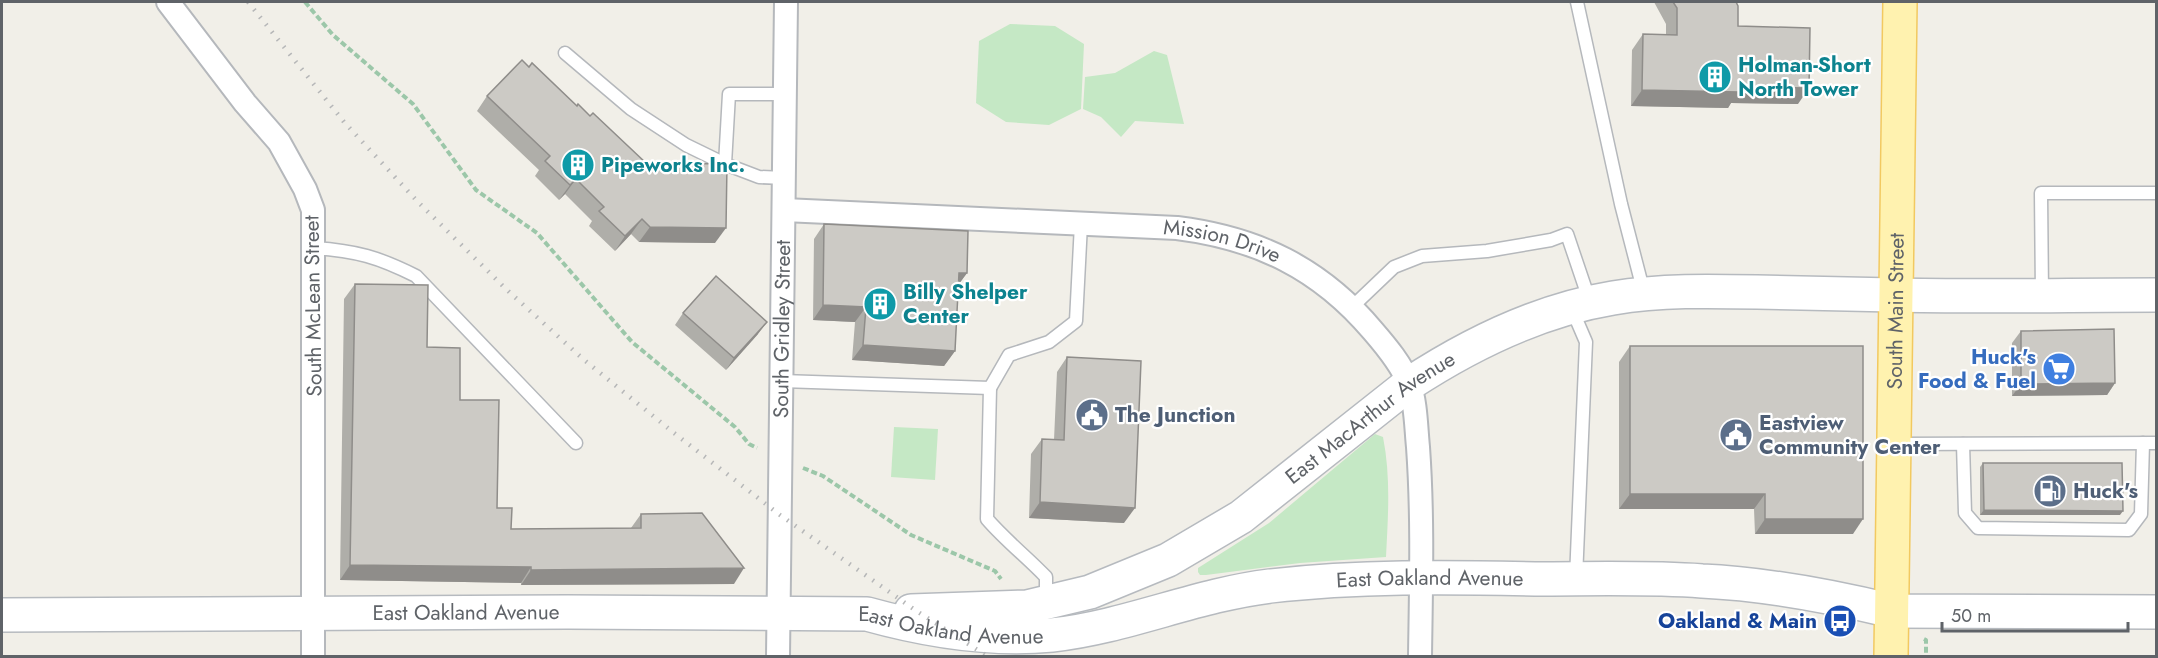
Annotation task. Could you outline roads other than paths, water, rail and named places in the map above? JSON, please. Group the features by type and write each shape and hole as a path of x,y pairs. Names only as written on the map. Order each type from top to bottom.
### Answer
{"main road":[{"name":"South Main Street","path":"1899,636 1895,444 1900,2"},
{"name":"East MacArthur Avenue","path":"867,614 1036,604 1090,592 1130,577 1206,540 1241,518 1409,384 1475,346 1538,318 1581,305 1644,294 1693,291 1898,295 2157,295"},
{"name":"East Oakland Avenue","path":"2,615 568,612 867,614 910,626 1003,638 1053,635 1239,591 1370,578 1421,577 1702,581 1780,589 1853,602 1899,636 1938,612 2157,612"}],"street":[{"name":"South McLean Street","path":"168,2 279,142 305,189 313,210 313,657"},
{"name":"South Gridley Street","path":"778,657 786,2"},
{"name":"Mission Drive","path":"784,210 1177,228 1230,237 1256,246 1305,269 1351,308 1381,340 1409,384 1422,497 1420,657"}],"lane":[{"path":"1577,2 1621,204 1644,294"},
{"path":"565,53 631,109 686,145 759,177 784,178"},
{"path":"725,164 729,94 785,94"},
{"path":"2042,295 2041,193 2157,193"},
{"path":"1036,604 1046,577 987,519 990,388 1010,355 1049,342 1076,321 1082,224"},
{"path":"1351,308 1394,267 1422,256 1487,251 1551,240 1567,234 1586,342 1576,579"},
{"path":"314,248 350,250 385,260 417,276 576,443"},
{"path":"782,381 990,388"},
{"path":"1964,444 1965,513 1978,528 2129,530 2141,514 2143,443"},
{"path":"1895,444 2157,443"}],"railway":[{"path":"248,2 344,122 418,202 507,290 583,359 780,515 915,610 987,656"}],"place":[{"name":"Holman-Short North Tower","path":"1715,77"},
{"name":"Pipeworks Inc.","path":"578,165"},
{"name":"Billy Shelper Center","path":"880,304"},
{"name":"Huck's Food & Fuel","path":"2059,369"},
{"name":"The Junction","path":"1092,415"},
{"name":"Eastview Community Center","path":"1736,435"},
{"name":"Huck's","path":"2050,491"},
{"name":"Oakland & Main","path":"1840,621"}]}
